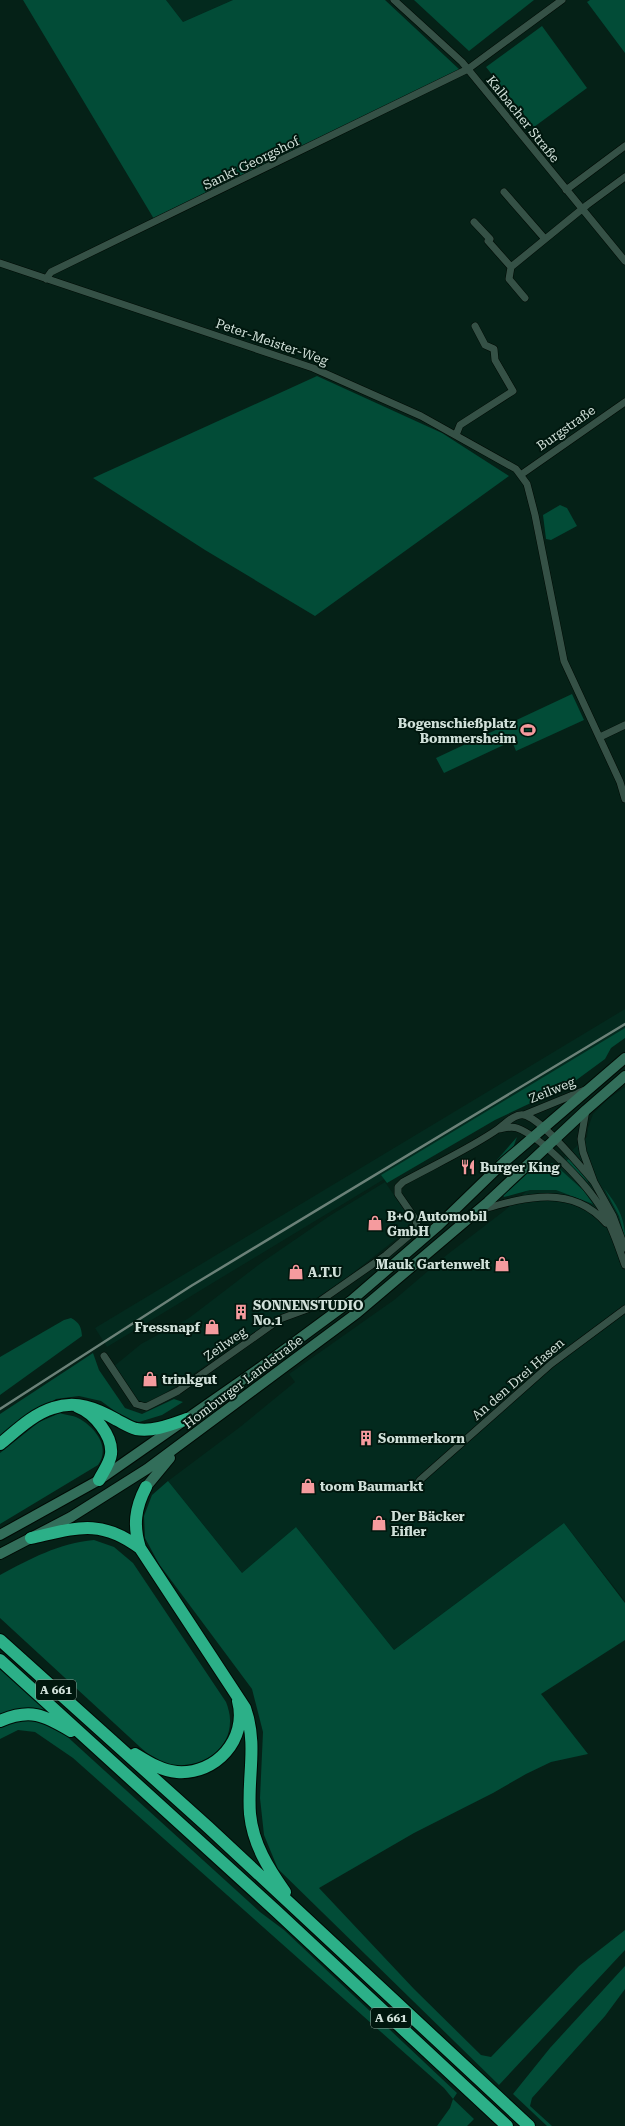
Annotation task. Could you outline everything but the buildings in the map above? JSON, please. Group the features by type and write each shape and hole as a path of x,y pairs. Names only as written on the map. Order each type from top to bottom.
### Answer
{"highway":[{"path":"0,1444 39,1414 51,1408 71,1405 84,1405 94,1408 126,1426 136,1428 163,1427 187,1419"},
{"path":"71,1405 92,1416 109,1441 111,1456 99,1480"},
{"path":"140,1548 135,1523 136,1510 146,1487"},
{"path":"31,1538 86,1526 109,1531 130,1541 140,1548 235,1691 239,1704 240,1717 238,1730 233,1743 225,1754 203,1769 190,1772 164,1770 112,1741"},
{"name":"A 661","path":"0,1640 300,1912 529,2126"},
{"name":"A 661","path":"0,1660 507,2126"},
{"name":"A 661","path":"235,1691 245,1708 252,1733 250,1800 253,1830 263,1858 300,1912"},
{"path":"0,1721 16,1716 37,1714 48,1718 94,1745"}],"main road":[{"name":"Homburger Landstraße","path":"0,1535 99,1480 187,1419 352,1300 439,1225 504,1162 534,1138 589,1088 625,1058"},
{"name":"Homburger Landstraße","path":"0,1554 109,1494 183,1444 358,1314 478,1211 554,1139 625,1076"},
{"path":"146,1487 183,1444"}],"street":[{"name":"Kalbacher Straße","path":"394,0 468,70 625,261"},
{"name":"Sankt Georgshof","path":"46,279 52,272 153,225 468,70 562,0"},
{"path":"566,190 625,146"},
{"path":"525,298 509,279 511,267 625,177"},
{"path":"504,192 545,239"},
{"path":"474,222 490,239 488,241 511,267"},
{"name":"Peter-Meister-Weg","path":"0,263 297,361 394,403 456,435 516,469 522,474"},
{"path":"456,435 460,425 513,391 495,360 494,349 485,345 475,326"},
{"name":"Burgstraße","path":"522,474 625,402"},
{"path":"522,474 527,484 535,515 564,661 620,782 625,799"},
{"path":"600,737 625,725"},
{"name":"Zeilweg","path":"104,1356 136,1404 146,1407 169,1397 280,1319 310,1308 386,1254 413,1232 417,1226 416,1220 398,1194 398,1187 403,1182 497,1130 517,1116 524,1115 589,1088"},
{"path":"586,1110 580,1139 594,1182 613,1216 625,1248"},
{"name":"Zeilweg","path":"524,1115 533,1119 544,1129 594,1182"},
{"name":"Zeilweg","path":"497,1130 516,1127 534,1138 573,1173 593,1194 611,1229 625,1265"},
{"path":"478,1211 521,1198 541,1196 564,1199 593,1211 611,1229"},
{"name":"An den Drei Hasen","path":"416,1489 420,1480 551,1364 625,1309"}],"shaded area":[{"path":"23,0 166,0 183,22 233,0 385,0 460,70 154,219"},
{"path":"166,0 233,0 183,22"},
{"path":"414,0 534,0 469,51"},
{"path":"590,0 625,0 625,53 587,2"},
{"path":"542,26 587,88 534,127 486,67"},
{"path":"317,376 442,433 509,476 315,616 205,550 93,478"},
{"path":"560,505 567,508 577,526 551,540 546,539 543,515"},
{"name":"Bogenschießplatz Bommersheim","path":"572,694 584,720 516,751 512,741 444,773 436,758"},
{"path":"625,1009 625,1033 107,1347 95,1328"},
{"path":"625,1028 625,1038 611,1048 605,1059 571,1084 495,1120 387,1183 381,1175"},
{"path":"625,1087 625,1601 564,1523 394,1650 296,1527 242,1573 168,1481 240,1427 295,1382 289,1374 394,1300 448,1254 504,1211 587,1137 588,1128 593,1114 608,1099"},
{"path":"517,1137 513,1148 500,1162 497,1160"},
{"path":"569,1159 589,1181 588,1182 566,1161"},
{"path":"553,1163 583,1190 593,1204 556,1190 530,1190 504,1197 503,1195 531,1170"},
{"path":"385,1182 411,1220 409,1229 349,1276 311,1302 295,1311 281,1314 158,1398 142,1405 136,1402 113,1367 141,1344 189,1318 261,1263 331,1215"},
{"path":"604,1188 613,1200 622,1218 625,1239 619,1216"},
{"path":"71,1318 80,1326 82,1336 0,1395 0,1357 64,1320"},
{"path":"93,1353 99,1370 125,1408 142,1414 174,1399 183,1402 162,1415 139,1422 127,1420 101,1401 79,1396 56,1399 0,1436 0,1414"},
{"path":"60,1413 78,1418 95,1432 102,1445 102,1458 98,1465 0,1524 0,1453 39,1422"},
{"path":"168,1481 242,1573 296,1527 394,1650 564,1523 625,1603 625,1640 541,1694 588,1754 551,1762 526,1774 493,1793 414,1833 319,1888 414,1989 481,2055 491,2057 579,1966 625,1930 625,1950 499,2085 278,1869 264,1835 260,1798 263,1732 252,1689 159,1564 145,1538 144,1516 152,1495"},
{"path":"94,1540 114,1547 133,1563 226,1702 230,1718 229,1732 224,1743 207,1759 196,1764 184,1766 172,1765 155,1759 140,1747 0,1618 0,1575 57,1548 69,1544"},
{"path":"0,1668 48,1710 36,1709 12,1711 0,1714"},
{"path":"24,1718 43,1721 61,1731 260,1912 284,1930 457,2093 453,2099 444,2088 73,1758 35,1732 18,1730 0,1739 0,1725"},
{"path":"625,1966 625,1989 605,2016 532,2098 530,2106 552,2126 547,2126 513,2094 550,2048"},
{"path":"453,2099 474,2119 467,2126 437,2126 450,2108"}],"railway":[{"path":"0,1409 191,1286 625,1024"}],"place":[{"name":"Bogenschießplatz Bommersheim","path":"528,730"},
{"name":"Burger King","path":"468,1167"},
{"name":"B+O Automobil GmbH","path":"375,1223"},
{"name":"Mauk Gartenwelt","path":"502,1264"},
{"name":"A.T.U","path":"296,1272"},
{"name":"SONNENSTUDIO No.1","path":"241,1312"},
{"name":"Fressnapf","path":"212,1327"},
{"name":"trinkgut","path":"150,1379"},
{"name":"Sommerkorn","path":"366,1438"},
{"name":"toom Baumarkt","path":"308,1486"},
{"name":"Der Bäcker Eifler","path":"379,1523"}]}
